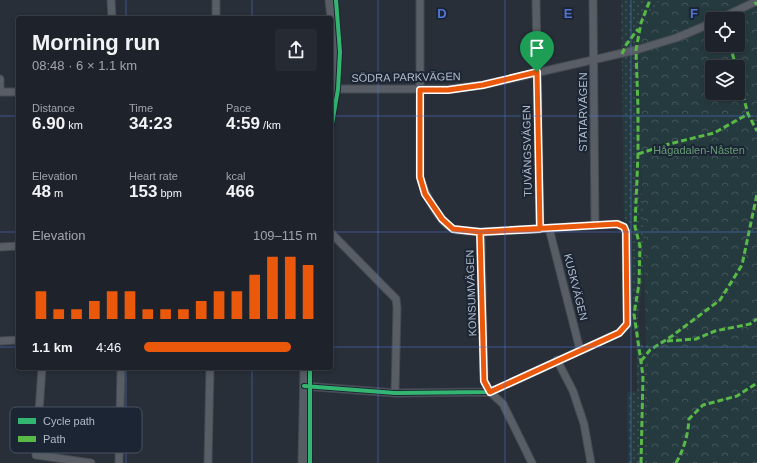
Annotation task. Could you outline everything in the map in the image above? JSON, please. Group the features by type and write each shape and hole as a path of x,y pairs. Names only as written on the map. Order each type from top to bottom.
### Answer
{"street":[{"path":"111,0 112,16"},
{"path":"216,0 216,16"},
{"path":"330,0 332,16"},
{"path":"304,386 394,393 490,392 557,360 619,333 627,324 626,232 624,227 617,224 480,232 453,229 442,219 425,194 420,177 420,0"},
{"name":"TUVÄNGSVÄGEN","path":"536,0 540,229"},
{"name":"STATARVÄGEN","path":"593,0 595,225"},
{"path":"734,12 757,1"},
{"name":"SÖDRA PARKVÄGEN","path":"333,89 448,90 483,85 636,50 676,38 705,25"},
{"path":"333,31 335,76 333,85"},
{"path":"0,79 0,92 16,92"},
{"name":"KUSKVÄGEN","path":"549,228 580,350"},
{"name":"KONSUMVÄGEN","path":"480,232 484,381 490,392 503,404 532,463"},
{"path":"333,235 396,299 394,393"},
{"path":"0,247 16,246"},
{"path":"0,341 16,340"},
{"path":"557,360 573,391 584,424 591,463"},
{"path":"39,407 42,370"},
{"path":"120,407 121,370"},
{"path":"208,463 210,370"},
{"path":"303,463 305,370"},
{"path":"36,453 36,456 91,463"},
{"path":"119,453 119,463"}],"green space":[{"path":"621,0 757,0 757,84 745,91 745,60 705,60 705,100 730,100 644,150 641,168 641,189 648,237 638,318 641,342 648,356 757,463 628,463 627,392 637,391 636,332 627,324 624,227"},
{"name":"Hågadalen-Nåsten","path":"660,0 757,0 757,463 649,463 638,29"}],"marked path":[{"path":"641,463 643,376 634,314 639,284 640,246 635,227 638,154 636,50 641,23 650,0"},
{"path":"622,54 626,45 638,29"},
{"path":"732,52 734,60"},
{"path":"744,100 748,114 757,131"},
{"path":"638,154 669,144 714,133 748,114"},
{"path":"641,361 650,350 672,336 720,300 742,265 757,194"},
{"path":"667,341 696,339 715,331 750,324 757,319"},
{"path":"676,463 685,442 689,419 703,405 737,396 757,383"}],"cycle path":[{"path":"333,118 338,89 340,52 336,0"},
{"path":"304,386 395,393 490,392 619,333 627,324 626,232 624,227 617,224 481,232"},
{"path":"310,370 310,463"}],"route":[{"path":"537,72 483,85 448,90 420,90 420,177 425,194 442,219 453,229 480,232 540,229 617,224 624,227 626,232 627,324 619,333 557,360 490,392 484,381 480,232 540,229 537,72"}]}
